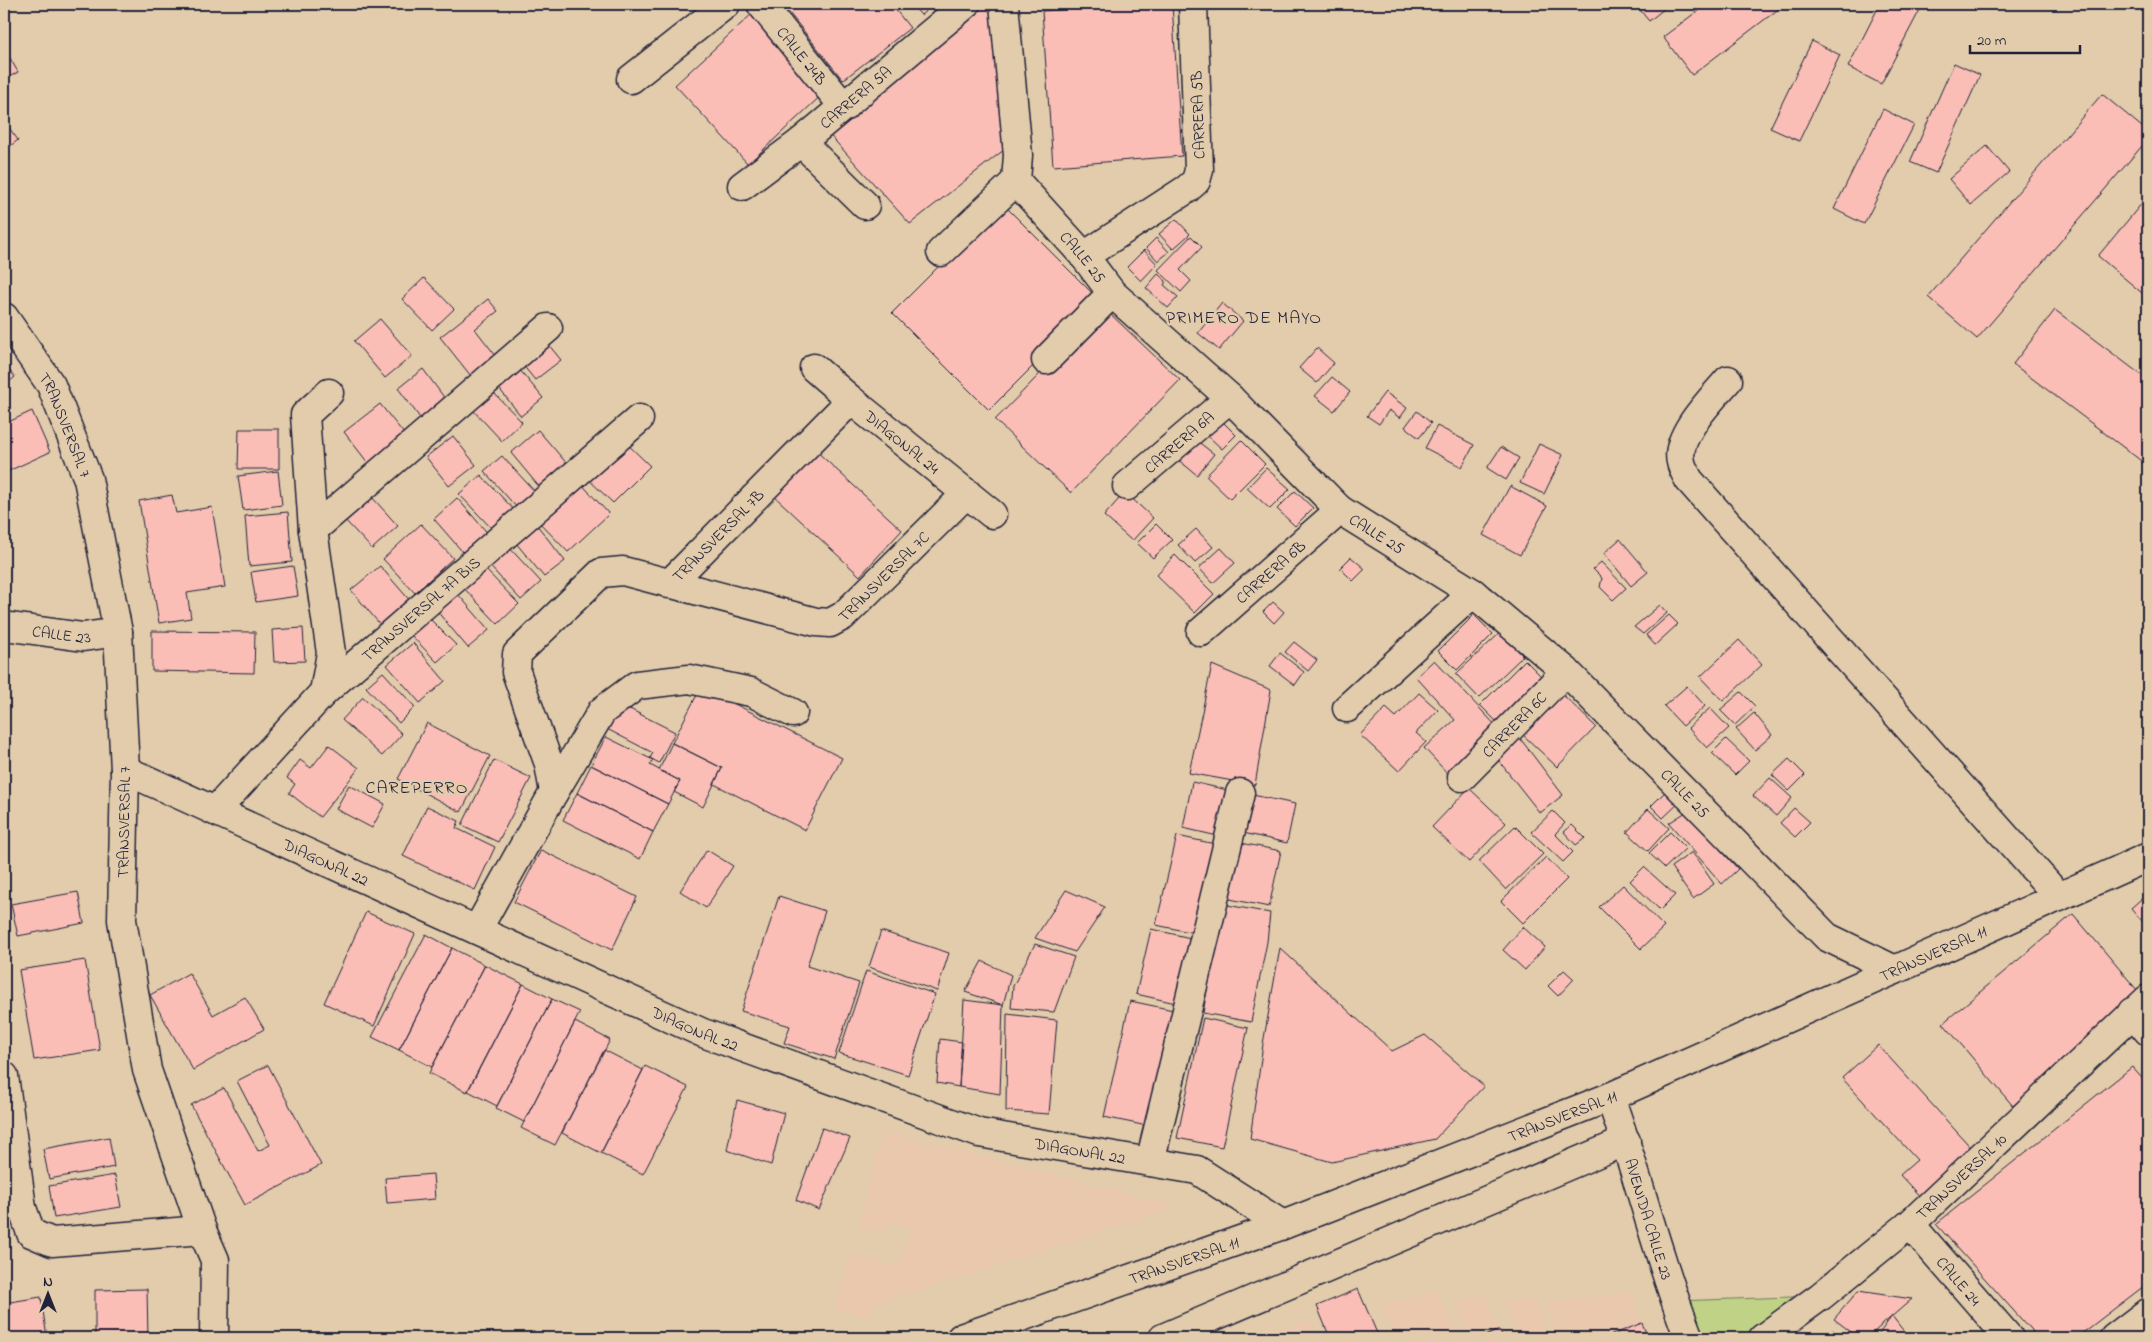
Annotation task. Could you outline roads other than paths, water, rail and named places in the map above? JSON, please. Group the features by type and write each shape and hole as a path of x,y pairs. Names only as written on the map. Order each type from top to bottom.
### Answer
{"street":[{"path":"631,79 726,4"},
{"name":"CALLE 24B","path":"761,4 844,107"},
{"name":"CARRERA 5A","path":"742,186 801,142 966,4"},
{"path":"941,252 1016,181 1018,154 1004,4"},
{"name":"CARRERA 5B","path":"1084,256 1188,189 1196,181 1199,170 1193,4"},
{"path":"801,142 865,205"},
{"name":"CALLE 25","path":"1016,181 1084,256 1112,293 1230,398 1340,510 1473,593 1566,671 1827,937 1896,970"},
{"path":"1046,360 1112,293"},
{"name":"TRANSVERSAL 7","path":"4,317 51,385 88,478 118,632 125,770 122,920 146,1061 202,1230 215,1260 214,1338"},
{"path":"313,530 548,328"},
{"name":"DIAGONAL 24","path":"814,368 992,514"},
{"path":"1728,380 1691,424 1684,439 1680,460 1689,480 2059,897"},
{"path":"324,692 331,653 313,530 304,415 329,392"},
{"name":"CARRERA 6A","path":"1127,486 1230,398"},
{"name":"TRANSVERSAL 7B","path":"554,792 549,764 516,672 518,654 601,572 623,571 669,584 851,400"},
{"name":"TRANSVERSAL 7A BIS","path":"214,811 324,692 639,419"},
{"name":"TRANSVERSAL 7C","path":"669,584 816,622 830,623 843,616 967,493"},
{"name":"CARRERA 6B","path":"1201,632 1340,510"},
{"path":"1347,708 1473,593"},
{"name":"CALLE 23","path":"4,626 83,637 118,632"},
{"name":"CARRERA 6C","path":"1462,777 1566,671"},
{"path":"477,930 554,792 602,711 637,685 689,679 751,692 793,713"},
{"name":"DIAGONAL 22","path":"125,770 704,1033 979,1133 1197,1170 1283,1225"},
{"path":"1150,1162 1240,793"},
{"name":"TRANSVERSAL 11","path":"961,1338 1283,1225 1610,1097 2148,857"},
{"name":"TRANSVERSAL 10","path":"1763,1338 1821,1296 1910,1224 2143,1014"},
{"path":"4,1076 22,1208 31,1233 52,1242 202,1230"},
{"name":"AVENIDA CALLE 23","path":"1610,1097 1626,1141 1674,1301 1689,1338"},
{"path":"1163,1338 1626,1141"},
{"name":"CALLE 24","path":"1910,1224 2009,1338"},
{"path":"2114,1338 2148,1312"}],"district":[{"name":"PRIMERO DE MAYO","path":"1244,317"},
{"name":"CAREPERRO","path":"417,787"}]}
